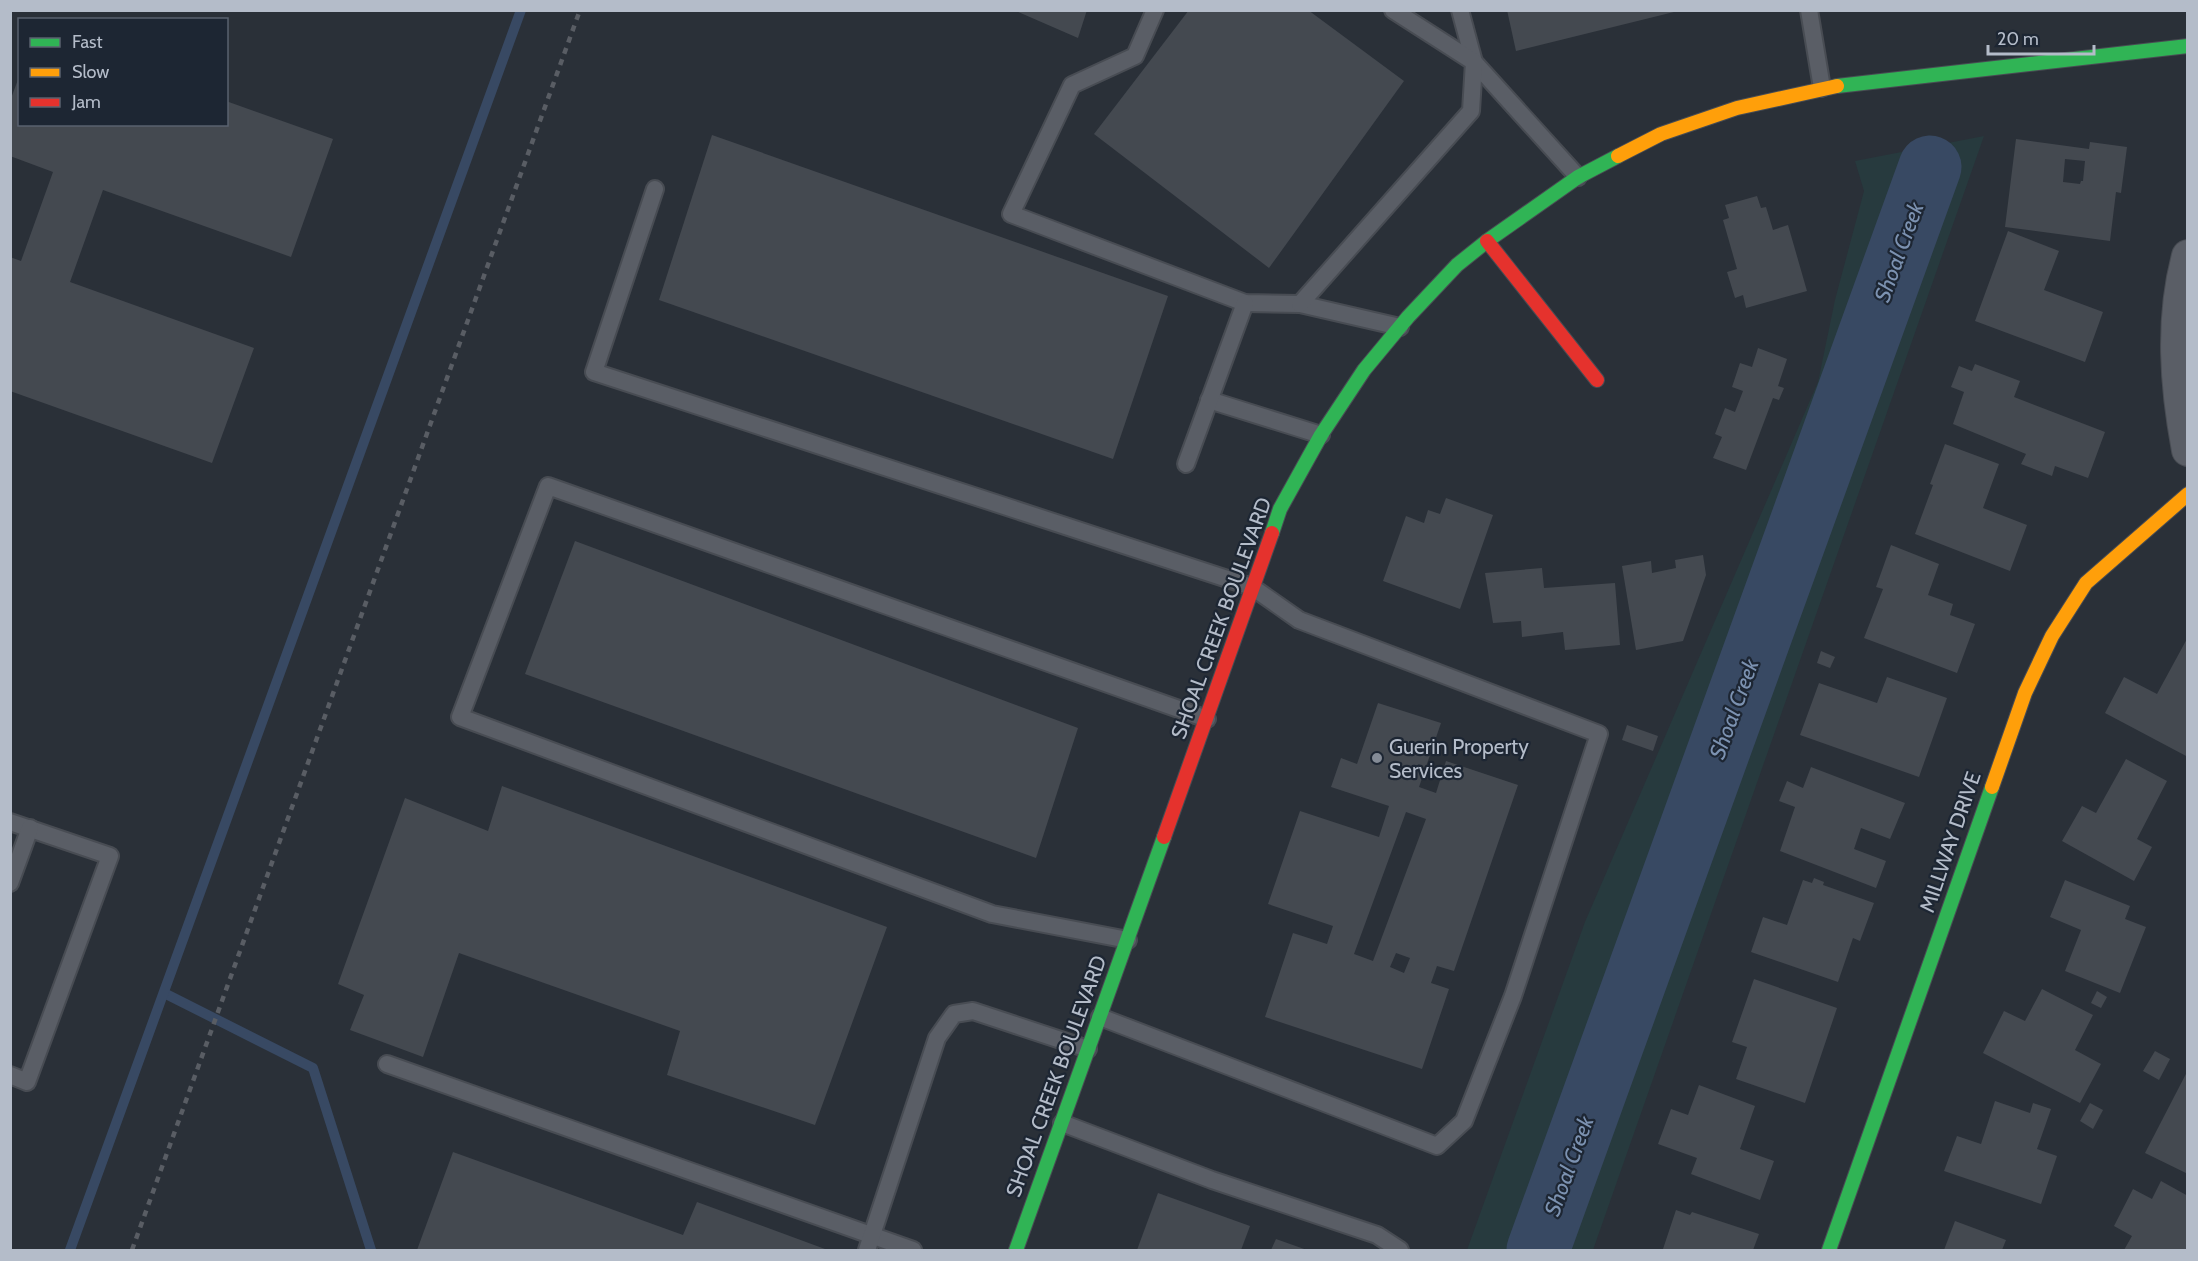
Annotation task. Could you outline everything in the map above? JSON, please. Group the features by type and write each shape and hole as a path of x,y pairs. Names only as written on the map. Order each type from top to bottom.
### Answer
{"street":[{"name":"SHOAL CREEK BOULEVARD","path":"1016,1251 1280,509 1321,435 1364,370 1457,265 1578,177 1661,134 1737,108 1822,88 2187,46"},
{"path":"1487,241 1597,380"},
{"path":"2187,256 2176,335 2179,401 2187,450"},
{"name":"MILLWAY DRIVE","path":"1829,1251 2025,693 2052,636 2086,583 2187,495"}],"lane":[{"path":"1155,10 1135,56 1072,85 1011,214 1245,303 1300,304 1400,327"},
{"path":"1393,10 1474,62 1578,177"},
{"path":"1300,304 1471,111 1474,62 1460,10"},
{"path":"1809,10 1822,88"},
{"path":"655,189 594,372 1252,587 1299,620 1599,734 1513,996 1464,1121 1437,1146 1100,1017"},
{"path":"1186,464 1245,303"},
{"path":"1209,400 1321,435"},
{"path":"1128,940 992,914 460,717 548,486 1207,719"},
{"path":"10,822 110,856 27,1082 10,1075"},
{"path":"10,883 30,828"},
{"path":"870,1243 937,1038 954,1014 973,1011 1088,1049"},
{"path":"387,1064 870,1243 913,1251"},
{"path":"1062,1123 1212,1180 1377,1235 1401,1251"}],"green space":[{"path":"1984,136 1593,1250 1467,1250 1585,922 1818,382 1835,300 1864,191 1855,161"}],"building":[{"path":"1014,10 1087,10 1078,38"},
{"path":"1189,10 1308,10 1404,81 1269,268 1094,134"},
{"path":"1507,10 1678,10 1678,11 1516,51"},
{"path":"18,80 18,126 228,126 228,102 333,139 291,257 103,190 70,282 254,348 212,463 10,391 10,257 21,261 53,172 10,156 10,101"},
{"path":"712,135 1168,296 1113,459 659,300"},
{"path":"2016,139 2089,149 2090,142 2127,147 2121,193 2116,192 2110,241 2005,227","holes":["2065,159 2085,161 2083,181 2080,184 2063,182"]},
{"path":"1757,196 1761,208 1766,207 1773,230 1788,225 1807,291 1746,308 1743,295 1735,298 1727,272 1737,269 1723,220 1729,218 1725,205"},
{"path":"2008,231 2059,251 2044,290 2103,312 2085,362 1975,321"},
{"path":"1758,348 1787,359 1778,386 1784,388 1779,400 1773,398 1746,470 1713,458 1722,437 1715,434 1725,408 1735,412 1743,391 1732,387 1740,363 1752,367"},
{"path":"1975,364 2020,381 2014,397 2105,432 2088,478 2055,466 2052,476 2021,464 2026,454 1953,424 1964,392 1951,387 1959,366 1972,371"},
{"path":"1945,444 1999,464 1983,508 2027,525 2010,571 1915,534"},
{"path":"1446,498 1493,515 1460,609 1383,581 1406,516 1424,523 1428,510 1440,514"},
{"path":"575,541 1078,728 1036,858 525,674"},
{"path":"1891,545 1939,564 1928,595 1953,604 1950,615 1975,624 1957,673 1864,638 1883,589 1876,587"},
{"path":"1703,555 1706,575 1683,641 1636,650 1622,566 1651,561 1652,573 1676,568 1675,560"},
{"path":"1542,568 1544,588 1615,583 1620,645 1565,650 1563,632 1522,637 1521,621 1493,623 1485,573"},
{"path":"2188,637 2188,757 2105,713 2124,677 2157,694"},
{"path":"1821,651 1835,657 1830,668 1817,663"},
{"path":"1887,677 1947,698 1919,777 1800,735 1819,683 1877,703"},
{"path":"1378,703 1441,723 1419,787 1436,793 1446,761 1518,785 1454,971 1437,966 1431,983 1449,989 1422,1069 1265,1017 1293,933 1327,944 1333,926 1268,904 1300,811 1379,837 1389,806 1331,787 1341,758 1357,764","holes":["1406,812 1426,819 1373,961 1354,954","1396,953 1410,958 1404,973 1390,967"]},
{"path":"1627,725 1658,736 1653,751 1622,740"},
{"path":"2126,759 2167,781 2137,839 2152,847 2134,881 2062,841 2082,806 2096,813"},
{"path":"1811,767 1905,803 1890,839 1861,828 1854,849 1886,861 1876,888 1780,851 1795,807 1779,801 1787,781 1803,788"},
{"path":"502,786 887,927 815,1125 667,1075 680,1031 459,953 423,1057 350,1030 364,995 338,984 405,798 488,831"},
{"path":"1814,878 1824,882 1823,885 1874,903 1860,941 1853,938 1838,982 1751,952 1763,917 1787,925 1803,880 1812,883"},
{"path":"2065,880 2130,906 2125,919 2146,927 2120,993 2065,971 2081,930 2050,917"},
{"path":"1754,979 1837,1008 1805,1103 1736,1079 1747,1047 1732,1042"},
{"path":"2042,989 2093,1015 2075,1050 2101,1064 2080,1103 1983,1053 2004,1011 2025,1021"},
{"path":"2097,991 2107,997 2101,1008 2091,1003"},
{"path":"2155,1051 2170,1059 2159,1080 2143,1071"},
{"path":"2188,1070 2188,1174 2145,1153"},
{"path":"1699,1085 1755,1106 1740,1149 1774,1161 1760,1200 1691,1174 1697,1158 1658,1144 1671,1109 1688,1115"},
{"path":"1995,1101 2030,1113 2033,1103 2051,1109 2037,1149 2057,1156 2041,1204 1944,1171 1957,1136 1981,1144"},
{"path":"2090,1103 2103,1110 2093,1129 2080,1121"},
{"path":"453,1152 683,1235 697,1202 825,1249 417,1250"},
{"path":"2161,1181 2188,1196 2188,1250 2124,1250 2132,1236 2114,1226 2133,1189 2152,1199"},
{"path":"1158,1193 1250,1226 1241,1250 1137,1250"},
{"path":"1676,1210 1690,1215 1692,1212 1759,1234 1753,1250 1663,1249"},
{"path":"1955,1221 2006,1240 2002,1250 1944,1250"},
{"path":"1276,1239 1307,1250 1271,1250"}],"waterway":[{"path":"70,1250 521,10"},
{"name":"Shoal Creek","path":"1538,1250 1930,167"},
{"path":"164,993 313,1068 371,1250"}],"railway":[{"path":"132,1250 580,10"}],"traffic: fast":[{"path":"1837,86 2188,46"},
{"path":"1272,533 1280,509 1321,435 1364,370 1408,317 1457,265 1487,241 1578,177 1618,156"},
{"path":"1829,1250 1992,787"},
{"path":"1016,1250 1164,837"}],"traffic: slow":[{"path":"1618,156 1661,134 1737,108 1837,86"},
{"path":"1992,787 2025,693 2052,636 2086,583 2188,494"}],"traffic: jam":[{"path":"1487,241 1597,380"},
{"path":"1164,837 1272,533"}],"place":[{"name":"Guerin Property Services","path":"1377,758"}]}
